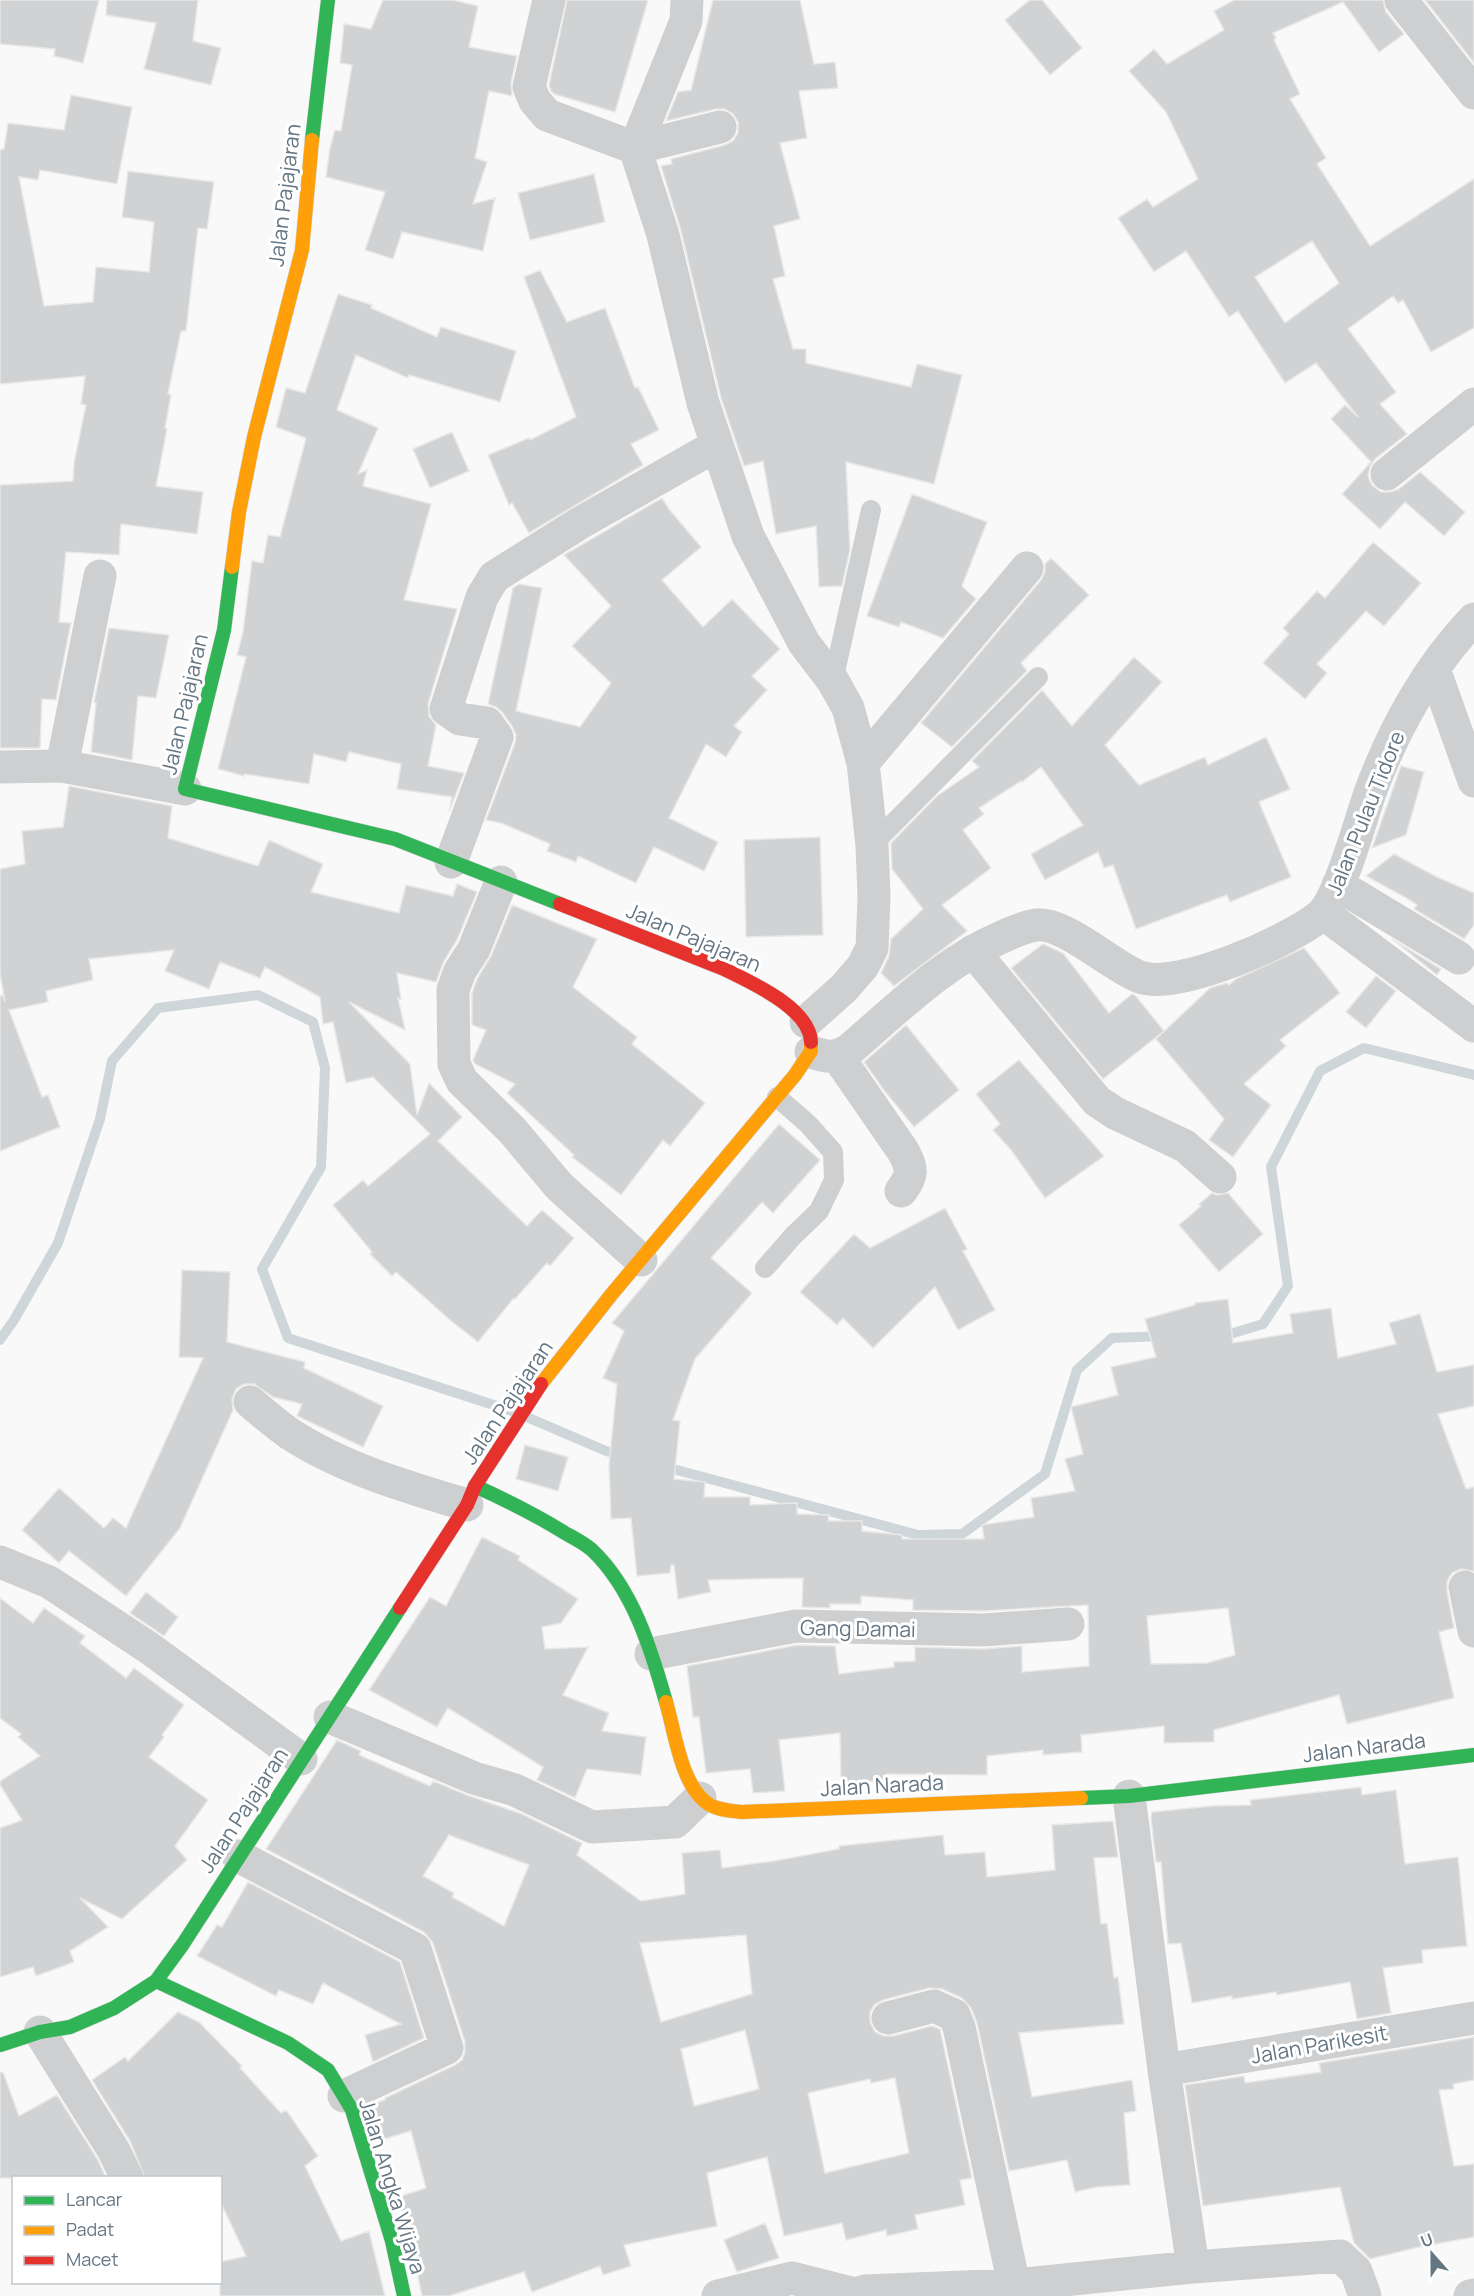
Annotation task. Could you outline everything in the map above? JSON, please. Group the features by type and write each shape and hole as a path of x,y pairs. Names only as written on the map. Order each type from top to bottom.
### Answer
{"main road":[{"name":"Jalan Pajajaran","path":"0,2045 40,2032 70,2027 114,2008 156,1981 183,1944 562,1355 777,1097 818,1044 788,1006 761,988 724,969 396,839 185,789 224,630 239,512 254,437 302,250 305,199 328,0"},
{"path":"471,1495 551,1523 591,1549 615,1575 651,1654 688,1780 700,1798"},
{"name":"Jalan Narada","path":"700,1798 717,1809 742,1812 1129,1796 1474,1755"},
{"name":"Jalan Angka Wijaya","path":"156,1981 288,2043 328,2070 352,2110 392,2241 404,2296"}],"street":[{"path":"549,0 529,87 535,101 547,115 635,147 720,127"},
{"path":"687,0 686,21 635,147 663,235 703,403 748,536 804,643 833,681 848,708 863,763 872,845 874,897 872,948 862,966 844,988 818,1044 903,1151 910,1165 911,1177 901,1191"},
{"path":"1401,0 1474,93"},
{"path":"1388,474 1474,404"},
{"path":"451,862 497,737 487,723 460,719 446,709 482,597 494,577 580,523 717,445"},
{"path":"863,763 1027,568"},
{"path":"62,765 100,576"},
{"name":"Jalan Pulau Tidore","path":"818,1044 849,1050 931,980 973,951 1021,929 1038,924 1053,927 1124,970 1143,978 1162,980 1188,976 1253,953 1303,928 1331,899 1371,791 1403,719 1453,641 1474,619"},
{"path":"1434,669 1474,781"},
{"path":"0,767 62,765 185,789"},
{"path":"501,882 474,949 460,971 453,990 454,1064 462,1082 512,1130 559,1186 641,1260"},
{"path":"1331,899 1459,958"},
{"path":"1331,899 1474,1026"},
{"path":"973,951 1097,1101 1115,1113 1185,1146 1220,1177"},
{"path":"250,1402 291,1434 337,1459 395,1483 471,1495"},
{"path":"0,1562 49,1582 149,1648 301,1759"},
{"path":"1465,1587 1474,1631"},
{"name":"Gang Damai","path":"651,1654 796,1626 983,1630 1068,1624"},
{"path":"330,1717 474,1778 515,1790 592,1827 675,1822 700,1798"},
{"path":"1129,1796 1164,2070 1193,2267"},
{"path":"238,1856 415,1949 447,2048 344,2096"},
{"path":"888,2018 934,2006 954,2015 959,2027 1014,2285"},
{"name":"Jalan Parikesit","path":"1164,2070 1474,2018"},
{"path":"40,2032 114,2151 126,2176"},
{"path":"718,2296 792,2278 854,2295 865,2291 1014,2285 1193,2267 1340,2256 1356,2271 1365,2296"}],"lane":[{"path":"833,681 871,510"},
{"path":"872,845 1038,677"},
{"path":"765,1268 819,1211 834,1180 832,1152 808,1124 777,1097"}],"building":[{"path":"0,0 99,0 83,63 54,56 55,49 0,44"},
{"path":"107,0 198,0 193,41 221,48 211,85 144,69 156,23 106,15"},
{"path":"383,0 453,0 478,6 469,47 517,56 511,83 512,96 489,91 475,158 487,162 473,204 495,198 483,251 402,232 393,259 365,250 385,192 326,177 335,130 341,131 352,65 340,63 344,24 371,29"},
{"path":"567,0 648,0 615,112 554,94 551,91 549,85"},
{"path":"713,0 800,0 814,64 835,62 838,88 799,91 807,138 780,143 800,219 774,226 785,276 773,279 793,349 806,349 806,363 911,387 917,364 962,375 934,484 846,462 850,550 842,586 819,587 816,526 776,534 763,461 744,466 721,398 681,231 661,166 672,164 671,159 725,145 733,141 738,133 738,122 733,114 725,109 666,121 678,92 691,90"},
{"path":"1030,0 1042,0 1082,48 1050,75 1005,20"},
{"path":"1234,0 1383,0 1386,12 1404,34 1379,52 1343,2 1273,33 1276,38 1274,40 1300,94 1290,99 1326,158 1317,164 1370,246 1474,179 1474,328 1431,352 1403,300 1398,303 1393,296 1348,329 1396,392 1380,404 1407,434 1375,459 1368,476 1372,485 1381,492 1390,492 1399,489 1420,472 1465,512 1444,536 1405,502 1380,529 1342,494 1371,462 1331,419 1345,405 1358,417 1316,363 1285,383 1238,311 1229,317 1186,251 1154,272 1118,218 1147,199 1153,207 1198,179 1166,112 1129,71 1154,49 1167,64 1224,30 1214,11","holes":["1312,241 1339,283 1285,323 1255,277"]},
{"path":"1425,0 1474,0 1474,63"},
{"path":"71,95 132,107 117,184 40,170 38,180 19,177 44,306 93,302 96,267 149,272 154,222 122,217 128,171 214,182 207,229 198,228 186,331 181,331 168,394 171,395 165,428 167,429 156,486 203,492 197,534 121,524 119,555 66,552 59,622 71,623 56,700 42,699 40,748 0,748 0,485 73,481 74,463 86,405 81,404 85,376 0,384 0,150 4,149 8,123 64,130"},
{"path":"594,174 605,222 530,240 518,193"},
{"path":"540,270 567,322 605,308 635,388 638,387 659,430 631,444 643,465 529,533 512,503 509,505 488,455 529,438 530,440 576,417 524,277"},
{"path":"338,294 372,305 371,308 437,337 441,327 516,351 500,402 409,375 408,378 356,355 337,410 378,428 358,474 367,470 363,486 431,504 404,600 457,609 428,704 429,716 436,725 428,766 464,773 449,812 452,797 397,789 401,764 349,752 346,762 314,754 309,784 244,774 244,776 218,769 246,657 237,655 243,632 252,561 263,563 268,535 280,537 306,438 276,427 286,388 305,393"},
{"path":"452,432 469,471 430,488 413,449"},
{"path":"912,494 987,522 962,586 976,599 943,638 901,622 899,627 867,616"},
{"path":"662,498 701,547 662,580 703,627 732,599 780,649 752,676 767,690 734,726 742,732 726,757 706,744 669,818 718,842 704,871 654,847 636,883 578,856 576,862 547,851 550,844 501,823 486,820 516,735 502,712 488,704 513,588 519,584 542,588 516,711 580,727 611,683 572,646 611,606 564,555"},
{"path":"1373,542 1421,583 1384,626 1366,611 1317,664 1327,673 1305,699 1263,663 1289,634 1283,628 1317,591 1325,598"},
{"path":"1051,558 1089,595 1021,663 1027,671 952,747 921,723 1041,580 1045,572 1045,564"},
{"path":"109,628 169,635 156,698 138,696 132,760 91,752 96,703 94,702"},
{"path":"1134,657 1162,682 1105,745 1139,785 1205,757 1208,765 1266,737 1290,789 1259,802 1291,877 1230,902 1227,895 1136,929 1113,865 1104,868 1098,852 1045,880 1031,854 1083,825 1041,767 1022,782 979,808 984,814 963,830 991,868 942,905 967,931 894,986 881,973 889,956 891,939 923,909 892,869 891,843 937,796 979,767 972,761 1042,690 1072,726"},
{"path":"1401,766 1424,772 1406,835 1372,848"},
{"path":"69,786 172,806 168,838 258,866 269,840 323,864 311,892 399,913 406,885 453,896 457,884 477,892 436,982 397,973 401,999 398,998 405,1030 349,1002 410,1064 417,1115 429,1083 462,1117 438,1141 527,1226 542,1210 574,1238 550,1266 547,1263 514,1298 478,1342 396,1272 392,1276 370,1254 372,1252 333,1205 363,1180 368,1186 430,1134 373,1077 346,1083 333,1022 323,1024 320,997 265,967 260,978 220,962 209,989 165,971 174,950 89,959 93,980 46,991 48,1002 9,1010 42,1097 48,1095 60,1127 0,1151 0,996 3,995 5,1002 0,973 0,869 25,864 22,831 63,827"},
{"path":"820,837 823,935 746,937 744,840"},
{"path":"1394,854 1437,877 1474,893 1474,925 1464,939 1414,909 1417,905 1408,899 1366,876"},
{"path":"512,905 597,939 573,987 637,1037 632,1044 705,1103 670,1146 663,1140 621,1195 572,1157 574,1155 507,1093 515,1084 475,1064 473,1060 486,1030 472,1025 472,993 477,979 491,956"},
{"path":"1392,939 1441,969 1437,975"},
{"path":"1043,944 1063,953 1109,1013 1132,994 1164,1031 1103,1079 1011,968"},
{"path":"1304,948 1340,993 1280,1040 1286,1046 1244,1084 1271,1105 1233,1157 1209,1140 1224,1119 1156,1039 1210,988 1227,983 1229,985 1236,979"},
{"path":"1376,976 1396,991 1366,1028 1346,1012"},
{"path":"906,1025 959,1090 914,1127 864,1062"},
{"path":"1019,1060 1104,1156 1045,1198 1011,1150 993,1130 1000,1124 976,1094"},
{"path":"779,1124 820,1160 773,1213 762,1202 711,1258 752,1293 695,1359 673,1420 680,1421 674,1479 705,1482 704,1497 750,1497 750,1505 797,1503 797,1514 829,1515 828,1521 862,1521 862,1531 902,1535 902,1539 984,1539 982,1525 1034,1517 1031,1498 1075,1491 1065,1459 1083,1454 1071,1407 1118,1395 1111,1367 1156,1357 1145,1319 1195,1305 1195,1303 1228,1299 1233,1343 1293,1333 1290,1314 1331,1308 1338,1358 1396,1344 1389,1323 1420,1314 1437,1372 1474,1365 1474,1406 1438,1414 1466,1489 1474,1487 1474,1571 1461,1569 1452,1573 1447,1581 1454,1628 1439,1632 1454,1698 1347,1724 1339,1695 1214,1730 1214,1742 1164,1743 1164,1726 1081,1735 1082,1752 1043,1755 1043,1750 987,1756 987,1775 888,1774 888,1781 841,1782 840,1733 779,1740 785,1791 753,1793 750,1769 706,1773 699,1717 693,1717 687,1666 798,1645 835,1646 839,1674 894,1667 894,1662 915,1661 915,1647 983,1649 1022,1646 1022,1672 1089,1666 1088,1605 983,1611 913,1610 913,1600 861,1596 861,1604 830,1604 830,1608 802,1607 803,1578 708,1580 711,1592 678,1599 674,1565 671,1565 670,1573 637,1576 631,1518 611,1519 609,1465 617,1384 603,1378 624,1331 612,1323","holes":["1228,1608 1235,1655 1207,1663 1151,1664 1147,1616"]},
{"path":"1212,1193 1217,1195 1228,1193 1263,1234 1219,1272 1179,1225"},
{"path":"945,1208 967,1249 963,1251 995,1310 958,1330 935,1287 873,1348 843,1318 837,1325 800,1292 854,1234 870,1248"},
{"path":"182,1270 230,1272 227,1342 305,1362 304,1368 383,1406 363,1447 297,1416 302,1404 273,1397 254,1384 244,1384 236,1389 232,1399 233,1410 180,1528 126,1596 69,1551 59,1563 22,1530 59,1488 104,1528 113,1518 126,1528 203,1358 179,1357"},
{"path":"525,1445 568,1457 558,1491 516,1479"},
{"path":"482,1537 520,1556 518,1560 578,1599 561,1623 542,1627 545,1649 588,1647 563,1695 609,1713 602,1731 646,1737 641,1775 587,1769 575,1798 537,1780 543,1767 448,1708 437,1727 369,1690 430,1597 446,1606"},
{"path":"146,1592 178,1617 164,1636 130,1613"},
{"path":"0,1598 33,1623 44,1608 85,1636 80,1643 126,1678 134,1668 184,1705 149,1757 208,1800 175,1846 187,1860 122,1919 80,1898 108,1927 70,1951 74,1962 36,1976 33,1967 0,1977 0,1828 22,1820 0,1785 0,1781 40,1756 18,1737 21,1734 0,1718"},
{"path":"337,1740 361,1751 359,1755 430,1786 433,1781 522,1814 582,1843 577,1855 641,1901 685,1894 682,1853 720,1850 722,1868 839,1849 839,1846 943,1835 945,1855 985,1852 987,1877 1055,1870 1052,1825 1113,1821 1118,1857 1094,1858 1101,1924 1107,1923 1114,1978 1118,1977 1124,2024 1019,2033 1032,2097 1132,2080 1136,2111 1124,2113 1130,2185 1097,2187 1075,2192 1067,2160 1009,2171 977,2023 971,2008 962,1998 942,1989 929,1988 875,2004 870,2012 870,2022 875,2032 884,2036 893,2036 932,2026 940,2029 972,2178 960,2180 965,2205 915,2215 918,2229 887,2236 886,2230 846,2240 842,2223 784,2236 767,2157 707,2173 717,2226 624,2245 631,2266 603,2275 600,2266 532,2292 524,2272 449,2296 422,2296 410,2237 398,2197 426,2188 411,2131 381,2140 370,2105 385,2100 462,2060 465,2042 433,1943 424,1932 266,1849","holes":["449,1835 529,1865 504,1926 452,1897 454,1893 423,1876","746,1935 752,1994 661,2022 640,1943","745,2030 759,2089 694,2106 681,2049","895,2078 909,2153 825,2173 808,2093 870,2079 871,2083"]},
{"path":"1361,1787 1362,1795 1396,1790 1405,1864 1458,1857 1467,1946 1422,1950 1423,1963 1383,1968 1391,2013 1357,2019 1350,1982 1277,1995 1276,1992 1232,1999 1232,1996 1192,2003 1181,1943 1168,1944 1161,1862 1156,1862 1152,1812 1251,1805 1250,1800"},
{"path":"248,1882 400,1962 424,2038 373,2062 365,2035 401,2024 323,1983 313,2004 279,1990 276,1996 197,1956 217,1925 222,1927"},
{"path":"178,2012 199,2022 242,2066 240,2068 281,2113 286,2110 318,2156 305,2166 341,2241 369,2231 385,2296 220,2296 222,2262 246,2256 222,2205 222,2176 144,2176 130,2141 92,2080 125,2057 128,2061"},
{"path":"1474,2037 1474,2080 1453,2084 1454,2089 1439,2090 1454,2166 1474,2164 1474,2237 1370,2259 1354,2243 1340,2187 1203,2206 1185,2085 1244,2076 1245,2083 1321,2072 1319,2063"},
{"path":"3,2072 19,2116 57,2095 98,2160 105,2176 0,2178 0,2073"},
{"path":"765,2223 779,2258 737,2272 724,2240"}],"waterway":[{"path":"0,1340 58,1243 100,1119 112,1061 158,1008 258,995 313,1022 325,1068 321,1167 262,1269 288,1338 515,1412 606,1451 624,1456"},
{"path":"1219,1335 1227,1335 1263,1324 1288,1286 1271,1167 1320,1071 1364,1048 1474,1075"},
{"path":"662,1466 918,1535 962,1534 1045,1474 1077,1370 1112,1338 1164,1336"}],"traffic: fast":[{"path":"312,140 328,0"},
{"path":"232,567 224,630 185,789 395,839 560,904"},
{"path":"475,1486 543,1520 592,1550 619,1583 639,1621 666,1702"},
{"path":"0,2045 40,2032 70,2027 114,2008 156,1981 183,1944 400,1608"},
{"path":"1081,1798 1129,1796 1474,1755"},
{"path":"156,1981 288,2043 328,2070 352,2110 392,2241 404,2296"}],"traffic: slow":[{"path":"232,567 239,512 254,437 302,250 312,140"},
{"path":"541,1384 611,1295 795,1075 811,1051 811,1042"},
{"path":"666,1702 680,1758 692,1786 710,1805 721,1809 742,1812 1081,1798"}],"traffic: jam":[{"path":"560,904 724,969 763,989 790,1007 801,1018 808,1030 811,1042"},
{"path":"400,1608 467,1505 475,1486 541,1384"}]}
